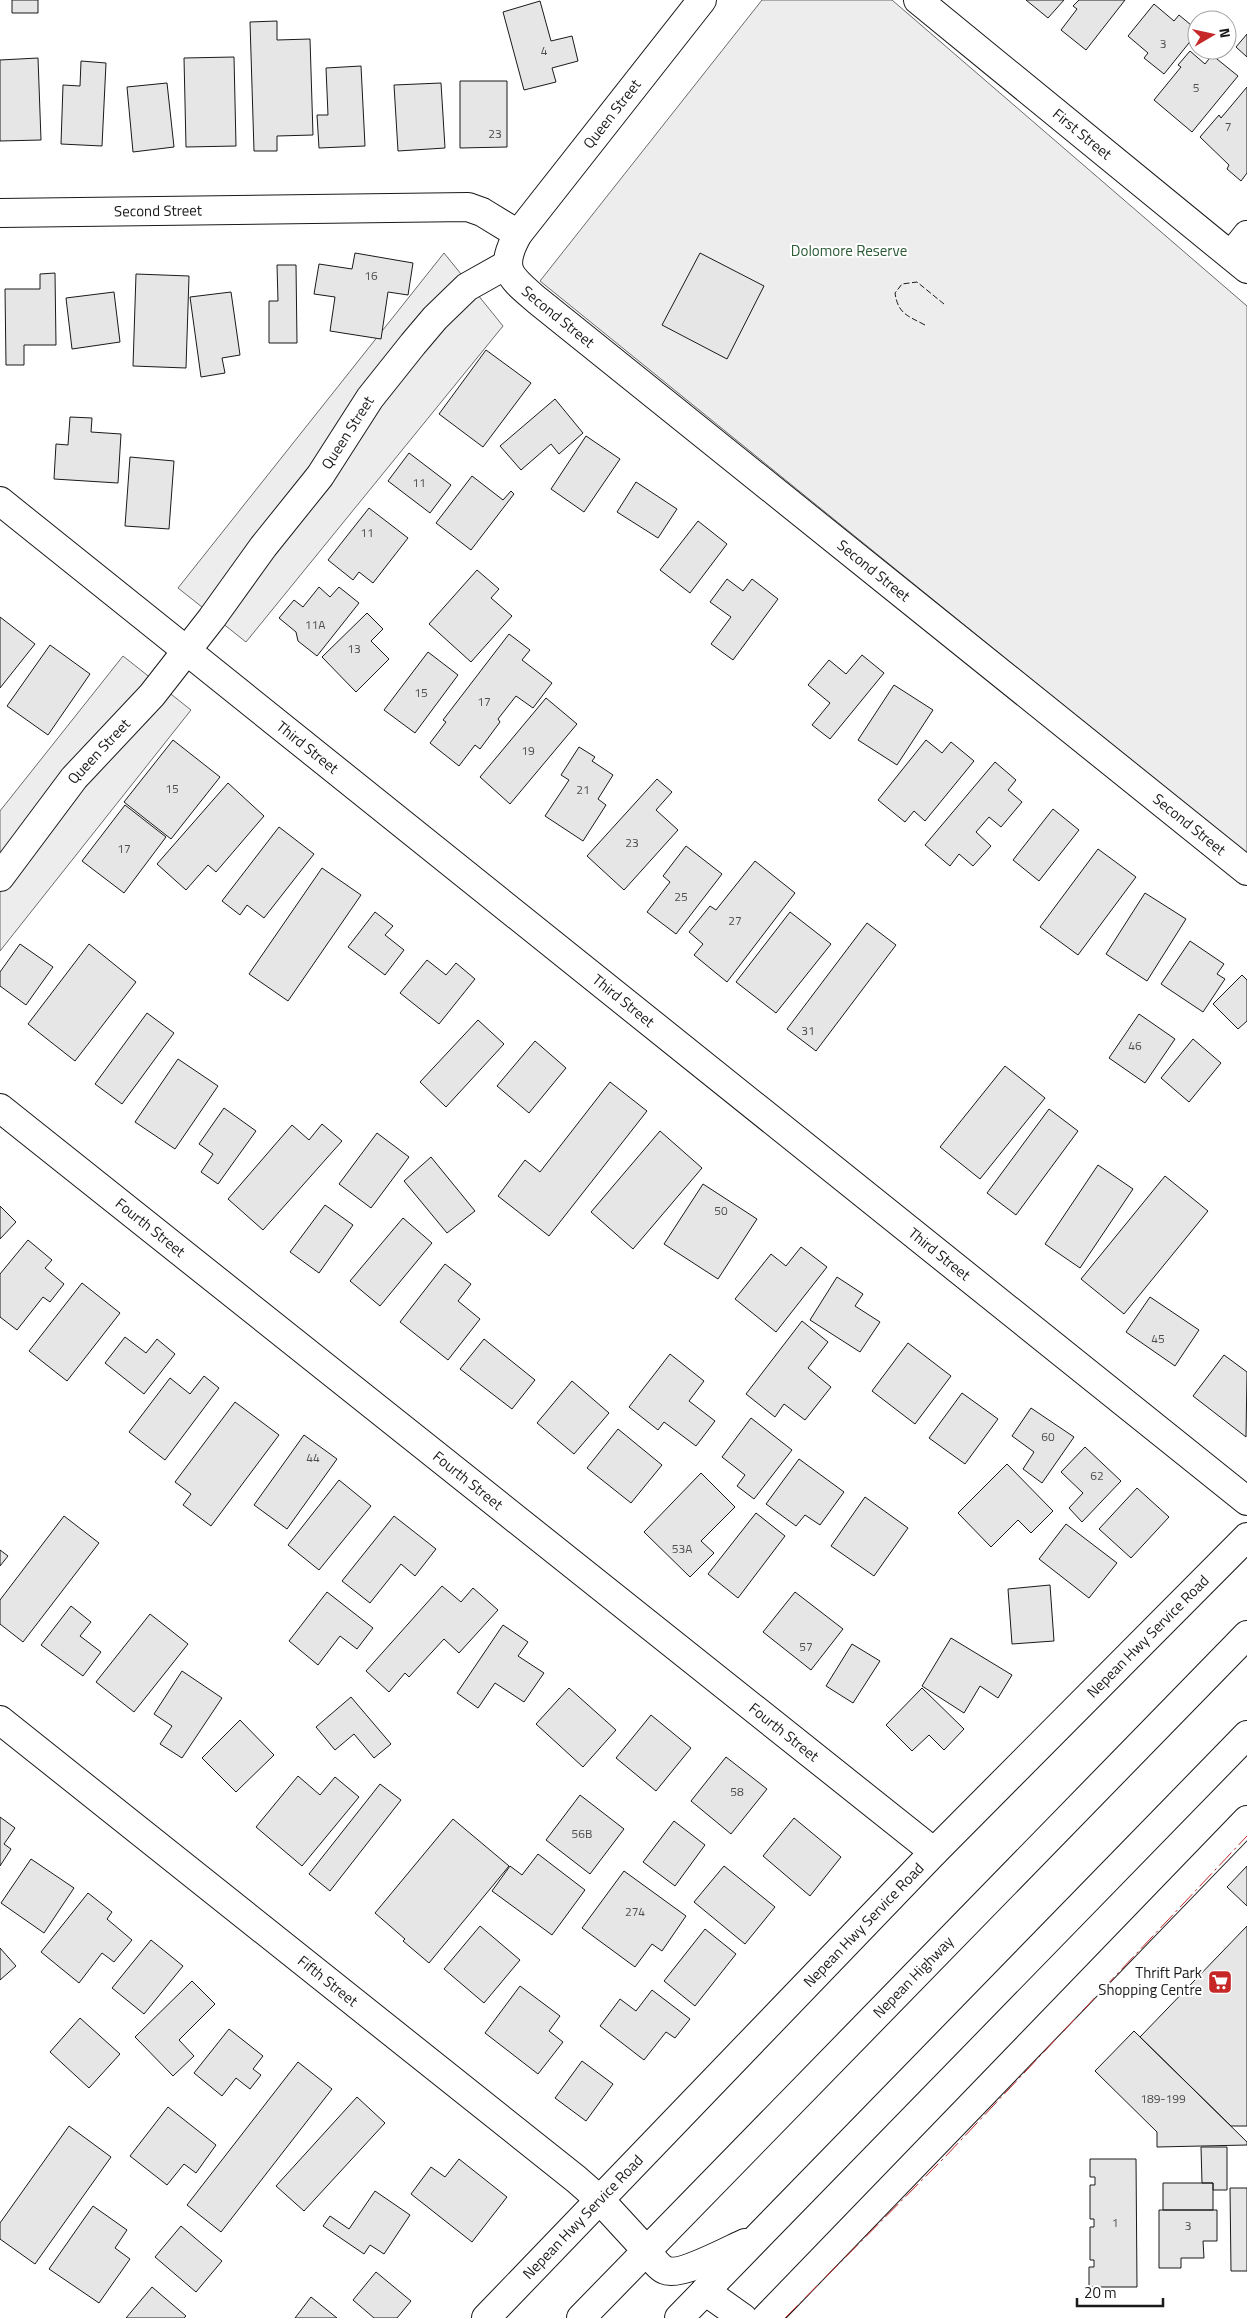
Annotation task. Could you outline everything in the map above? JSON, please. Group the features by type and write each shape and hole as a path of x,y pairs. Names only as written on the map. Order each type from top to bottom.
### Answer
{"main road":[{"name":"Queen Street","path":"0,877 74,778 152,695 268,539 320,476 370,398 412,344 435,318 464,291 508,264 509,250 518,234 702,0"},
{"name":"First Street","path":"918,0 1242,253"},
{"name":"Second Street","path":"0,213 468,207 482,212 518,234"},
{"name":"Second Street","path":"508,264 513,279 538,301 1247,871"},
{"name":"Third Street","path":"0,502 1247,1500"},
{"name":"Fourth Street","path":"0,1108 934,1852"},
{"name":"Nepean Hwy Service Road","path":"486,2318 934,1852 1247,1537"},
{"name":"Nepean Highway","path":"580,2318 1247,1635"},
{"name":"Fifth Street","path":"0,1720 600,2200 664,2270 672,2271 689,2268 758,2237"},
{"path":"680,2318 1247,1734"},
{"path":"766,2318 1247,1820"},
{"path":"705,2292 743,2318"}],"shaded area":[{"name":"Dolomore Reserve","path":"762,0 892,0 1247,306 1247,854 540,281"},
{"path":"444,253 503,326 246,642 178,588"},
{"path":"123,656 191,710 0,951 0,811"}],"building":[{"path":"12,0 38,0 38,13 12,13"},
{"path":"1026,0 1064,0 1048,18"},
{"path":"1079,0 1125,0 1086,50 1061,30 1077,9 1073,6"},
{"path":"540,1 551,41 572,36 578,61 552,68 556,82 524,90 503,12"},
{"path":"1154,4 1174,21 1179,15 1187,22 1187,45 1164,74 1144,58 1148,53 1128,36"},
{"path":"277,21 277,40 310,39 313,135 277,136 277,151 254,151 250,22"},
{"path":"1247,34 1247,57 1237,46"},
{"path":"1187,54 1187,60 1200,60 1205,64 1208,60 1218,60 1238,76 1192,132 1154,100 1181,67 1178,65"},
{"path":"234,57 236,146 186,147 184,58"},
{"path":"38,58 41,140 0,141 0,60"},
{"path":"81,61 106,63 102,146 61,144 63,85 80,86"},
{"path":"361,66 365,146 319,148 317,115 328,115 326,68"},
{"path":"460,81 507,81 507,147 460,148"},
{"path":"167,83 174,147 133,152 127,87"},
{"path":"441,83 445,148 398,151 394,85"},
{"path":"1247,87 1247,173 1241,181 1227,169 1229,165 1200,137 1219,115 1221,118"},
{"path":"355,253 413,263 408,295 388,292 381,339 330,331 335,297 314,294 319,264 352,269"},
{"path":"700,253 764,286 727,359 662,325"},
{"path":"277,265 296,265 297,343 269,343 269,301 278,301"},
{"path":"55,273 56,345 24,345 24,365 6,365 5,289 40,289 40,274"},
{"path":"136,274 189,276 186,368 133,366"},
{"path":"114,292 120,342 72,349 66,298"},
{"path":"231,292 240,355 222,358 225,373 201,377 190,297"},
{"path":"486,350 531,383 483,447 439,414"},
{"path":"555,399 583,433 559,454 551,444 521,470 500,446"},
{"path":"70,417 92,418 91,432 121,434 118,483 54,479 56,444 68,445"},
{"path":"586,436 620,459 584,512 551,489"},
{"path":"409,453 451,485 430,513 388,481"},
{"path":"130,457 174,461 169,529 125,526"},
{"path":"472,476 503,500 511,491 514,494 471,550 436,523"},
{"path":"636,482 677,509 658,538 617,512"},
{"path":"369,508 408,538 373,583 359,572 353,580 328,560"},
{"path":"698,521 727,544 690,593 660,570"},
{"path":"477,570 499,589 491,598 512,616 471,662 429,624"},
{"path":"727,579 743,591 752,579 778,599 733,660 711,644 731,617 710,602"},
{"path":"319,587 330,597 339,587 359,603 317,656 298,641 296,632 279,618 294,600 303,607"},
{"path":"367,613 383,629 371,641 389,659 356,692 322,657"},
{"path":"0,617 35,644 0,688"},
{"path":"509,634 530,650 522,660 552,683 533,708 516,696 498,719 500,722 480,749 475,745 459,766 430,743 446,722 443,720"},
{"path":"50,645 90,674 48,735 7,706"},
{"path":"428,652 458,675 415,733 384,710"},
{"path":"862,655 884,673 830,739 812,725 830,703 808,685 829,660 846,674"},
{"path":"894,685 933,710 897,765 858,740"},
{"path":"546,698 577,724 510,804 480,777"},
{"path":"173,740 220,777 171,839 124,802"},
{"path":"926,740 942,753 951,742 974,761 925,821 914,811 905,822 878,800"},
{"path":"579,747 595,757 592,761 613,775 598,799 606,805 583,841 545,816 569,780 561,775"},
{"path":"995,762 1016,780 1008,790 1022,802 1001,827 989,817 976,832 991,846 973,866 959,854 950,866 925,845"},
{"path":"657,779 672,792 656,810 678,830 624,890 587,856"},
{"path":"228,783 264,816 216,872 208,865 186,890 157,864"},
{"path":"125,805 166,837 124,893 82,861"},
{"path":"1053,809 1079,830 1039,881 1013,860"},
{"path":"279,827 314,854 264,918 247,905 240,915 222,901"},
{"path":"686,846 722,874 676,934 647,912 670,882 663,876"},
{"path":"1098,849 1136,877 1078,955 1040,927"},
{"path":"755,861 795,893 727,982 694,955 703,944 689,932 710,906 716,910"},
{"path":"322,868 361,895 288,1001 249,974"},
{"path":"1145,893 1186,919 1147,981 1106,954"},
{"path":"375,912 393,926 385,935 404,950 385,975 348,947"},
{"path":"790,912 831,944 776,1013 736,982"},
{"path":"867,923 896,945 816,1051 787,1029"},
{"path":"1190,941 1224,964 1217,974 1225,979 1203,1012 1161,984"},
{"path":"20,944 53,967 26,1005 0,986 0,972"},
{"path":"89,944 136,982 75,1061 28,1024"},
{"path":"427,960 446,975 456,963 475,979 439,1024 400,993"},
{"path":"1242,975 1247,980 1247,1021 1238,1029 1213,1004"},
{"path":"147,1013 174,1033 122,1104 95,1084"},
{"path":"1139,1014 1175,1039 1145,1083 1109,1058"},
{"path":"478,1020 504,1044 446,1107 420,1082"},
{"path":"1193,1039 1221,1063 1189,1102 1161,1078"},
{"path":"535,1041 566,1068 529,1113 497,1086"},
{"path":"178,1059 218,1086 175,1149 135,1122"},
{"path":"1005,1066 1045,1098 980,1179 940,1147"},
{"path":"610,1082 647,1111 549,1236 498,1196 525,1160 540,1172"},
{"path":"224,1108 256,1131 218,1184 201,1172 213,1154 199,1144"},
{"path":"1049,1109 1078,1131 1016,1215 987,1193"},
{"path":"322,1124 342,1141 263,1230 228,1199 292,1125 309,1140"},
{"path":"660,1131 702,1168 633,1249 591,1212"},
{"path":"377,1133 409,1157 371,1208 339,1184"},
{"path":"431,1157 475,1211 447,1233 404,1181"},
{"path":"1098,1165 1133,1189 1080,1268 1045,1244"},
{"path":"1165,1176 1208,1211 1124,1314 1081,1279"},
{"path":"703,1184 757,1219 718,1279 664,1244"},
{"path":"325,1205 353,1225 319,1273 290,1252"},
{"path":"0,1206 16,1222 0,1239"},
{"path":"403,1218 432,1243 380,1306 350,1281"},
{"path":"28,1240 52,1260 45,1268 64,1284 50,1302 43,1297 17,1330 0,1317 0,1274"},
{"path":"801,1247 827,1267 776,1332 735,1299 771,1254 786,1266"},
{"path":"445,1264 471,1284 458,1301 480,1319 448,1360 400,1322"},
{"path":"837,1277 863,1294 855,1306 880,1322 860,1352 810,1320"},
{"path":"82,1283 120,1313 67,1381 29,1351"},
{"path":"1150,1297 1199,1330 1175,1366 1126,1332"},
{"path":"802,1321 828,1342 808,1368 831,1387 805,1420 784,1404 775,1417 746,1394"},
{"path":"125,1337 146,1353 157,1339 175,1354 144,1394 105,1363"},
{"path":"484,1339 535,1380 512,1409 460,1369"},
{"path":"908,1343 951,1376 915,1424 872,1391"},
{"path":"670,1354 704,1381 689,1401 715,1421 696,1446 664,1422 658,1430 629,1407"},
{"path":"1224,1355 1247,1372 1246,1437 1193,1396"},
{"path":"204,1376 219,1388 165,1460 129,1432 170,1378 190,1394"},
{"path":"572,1381 609,1413 574,1454 537,1423"},
{"path":"962,1393 998,1419 965,1464 929,1438"},
{"path":"235,1402 279,1435 211,1526 183,1505 191,1494 175,1482"},
{"path":"1031,1408 1074,1437 1042,1483 1023,1469 1034,1452 1012,1436"},
{"path":"751,1418 792,1450 754,1499 737,1486 745,1475 722,1457"},
{"path":"618,1429 662,1465 631,1503 587,1468"},
{"path":"304,1435 337,1459 287,1529 254,1505"},
{"path":"1085,1447 1121,1481 1082,1522 1069,1508 1083,1493 1061,1472"},
{"path":"799,1459 844,1492 820,1525 805,1515 796,1526 766,1504"},
{"path":"1007,1464 1053,1511 1031,1533 1018,1520 991,1547 958,1513"},
{"path":"701,1473 735,1507 701,1541 714,1553 690,1577 644,1532"},
{"path":"339,1480 371,1506 319,1570 288,1545"},
{"path":"1137,1488 1169,1517 1131,1558 1099,1529"},
{"path":"865,1497 908,1528 874,1576 831,1546"},
{"path":"756,1513 785,1536 738,1598 708,1574"},
{"path":"64,1516 99,1543 23,1642 0,1624 0,1600"},
{"path":"394,1516 436,1549 415,1576 401,1564 370,1603 342,1581"},
{"path":"1066,1524 1117,1563 1089,1598 1039,1559"},
{"path":"0,1550 8,1556 0,1566"},
{"path":"1050,1585 1054,1641 1012,1644 1008,1589"},
{"path":"442,1586 461,1602 473,1588 498,1610 459,1653 444,1639 409,1677 405,1673 389,1692 366,1671"},
{"path":"327,1592 373,1628 357,1649 340,1636 318,1665 289,1641"},
{"path":"795,1592 843,1629 811,1670 763,1632"},
{"path":"71,1606 91,1622 80,1636 101,1652 83,1676 41,1645"},
{"path":"150,1614 188,1644 134,1712 96,1682"},
{"path":"503,1625 528,1642 518,1656 544,1673 524,1702 495,1683 478,1708 457,1693"},
{"path":"951,1638 1012,1675 998,1698 980,1686 964,1713 922,1686"},
{"path":"852,1644 880,1661 853,1703 826,1686"},
{"path":"182,1671 222,1698 182,1758 160,1744 172,1726 154,1714"},
{"path":"569,1688 616,1730 583,1767 536,1724"},
{"path":"922,1688 964,1729 944,1750 929,1735 912,1751 886,1725"},
{"path":"351,1697 391,1744 374,1758 354,1734 335,1750 316,1727"},
{"path":"651,1715 691,1748 656,1791 616,1758"},
{"path":"240,1720 274,1755 236,1792 202,1758"},
{"path":"726,1757 767,1789 731,1834 691,1801"},
{"path":"298,1776 320,1795 335,1777 359,1797 302,1866 256,1827"},
{"path":"380,1784 401,1800 330,1891 309,1874"},
{"path":"580,1795 624,1829 590,1874 546,1840"},
{"path":"0,1817 15,1828 4,1844 11,1849 0,1866"},
{"path":"794,1818 841,1857 810,1896 763,1856"},
{"path":"453,1819 509,1866 429,1963 403,1941 405,1939 375,1913"},
{"path":"674,1821 705,1845 675,1886 643,1862"},
{"path":"538,1854 585,1890 552,1935 492,1891 510,1866 522,1875"},
{"path":"31,1859 74,1888 44,1933 1,1903"},
{"path":"724,1866 775,1907 745,1944 694,1902"},
{"path":"1247,1866 1247,1906 1227,1887"},
{"path":"624,1871 686,1916 662,1951 652,1944 635,1967 582,1928"},
{"path":"88,1893 112,1912 107,1919 132,1940 114,1962 102,1953 79,1983 41,1952"},
{"path":"480,1926 520,1960 484,2003 444,1969"},
{"name":"Thrift Park Shopping Centre","path":"1247,1926 1247,2126 1231,2126 1140,2037"},
{"path":"705,1929 736,1954 695,2006 664,1981"},
{"path":"151,1940 183,1966 144,2014 112,1988"},
{"path":"0,1948 16,1966 0,1980"},
{"path":"192,1981 215,2004 179,2040 194,2056 173,2076 135,2037"},
{"path":"520,1986 560,2016 549,2031 563,2042 538,2074 485,2033"},
{"path":"652,1990 690,2019 675,2038 666,2032 644,2060 600,2026 620,1999 636,2011"},
{"path":"80,2018 120,2054 89,2088 50,2052"},
{"path":"229,2029 263,2056 253,2069 261,2075 250,2089 236,2078 222,2096 194,2073"},
{"path":"1134,2031 1247,2142 1247,2145 1157,2147 1157,2132 1095,2071"},
{"path":"582,2061 613,2084 586,2121 555,2098"},
{"path":"298,2062 332,2089 221,2232 187,2205"},
{"path":"357,2097 385,2123 304,2211 276,2186"},
{"path":"168,2107 216,2145 196,2173 184,2164 167,2185 130,2156"},
{"path":"69,2126 111,2157 35,2264 0,2239 0,2223"},
{"path":"1201,2147 1227,2147 1227,2190 1213,2190 1213,2183 1202,2183"},
{"path":"459,2159 507,2197 472,2242 411,2194 431,2167 445,2177"},
{"path":"1090,2159 1136,2159 1137,2287 1089,2287 1089,2267 1094,2267 1094,2260 1090,2260 1090,2227 1094,2227 1094,2219 1090,2219 1090,2185 1095,2185 1095,2177 1090,2177"},
{"path":"1163,2183 1213,2183 1213,2210 1163,2210"},
{"path":"1230,2188 1247,2188 1247,2271 1231,2271"},
{"path":"375,2191 410,2215 384,2254 370,2245 364,2254 323,2226 330,2216 349,2229"},
{"path":"93,2206 127,2230 115,2248 130,2259 99,2303 49,2269"},
{"path":"1159,2210 1217,2210 1217,2241 1203,2241 1204,2258 1181,2258 1181,2268 1159,2268"},
{"path":"181,2226 222,2261 196,2292 155,2257"},
{"path":"376,2272 411,2301 397,2318 374,2318 353,2300"},
{"path":"152,2287 186,2316 184,2318 126,2318"},
{"path":"311,2297 337,2318 295,2318"}],"fence":[{"path":"925,325 901,310 895,293 902,284 917,282 944,304"}],"power":[{"path":"785,2318 945,2157 1247,1836"}],"place":[{"name":"Thrift Park Shopping Centre","path":"1220,1982"}]}
